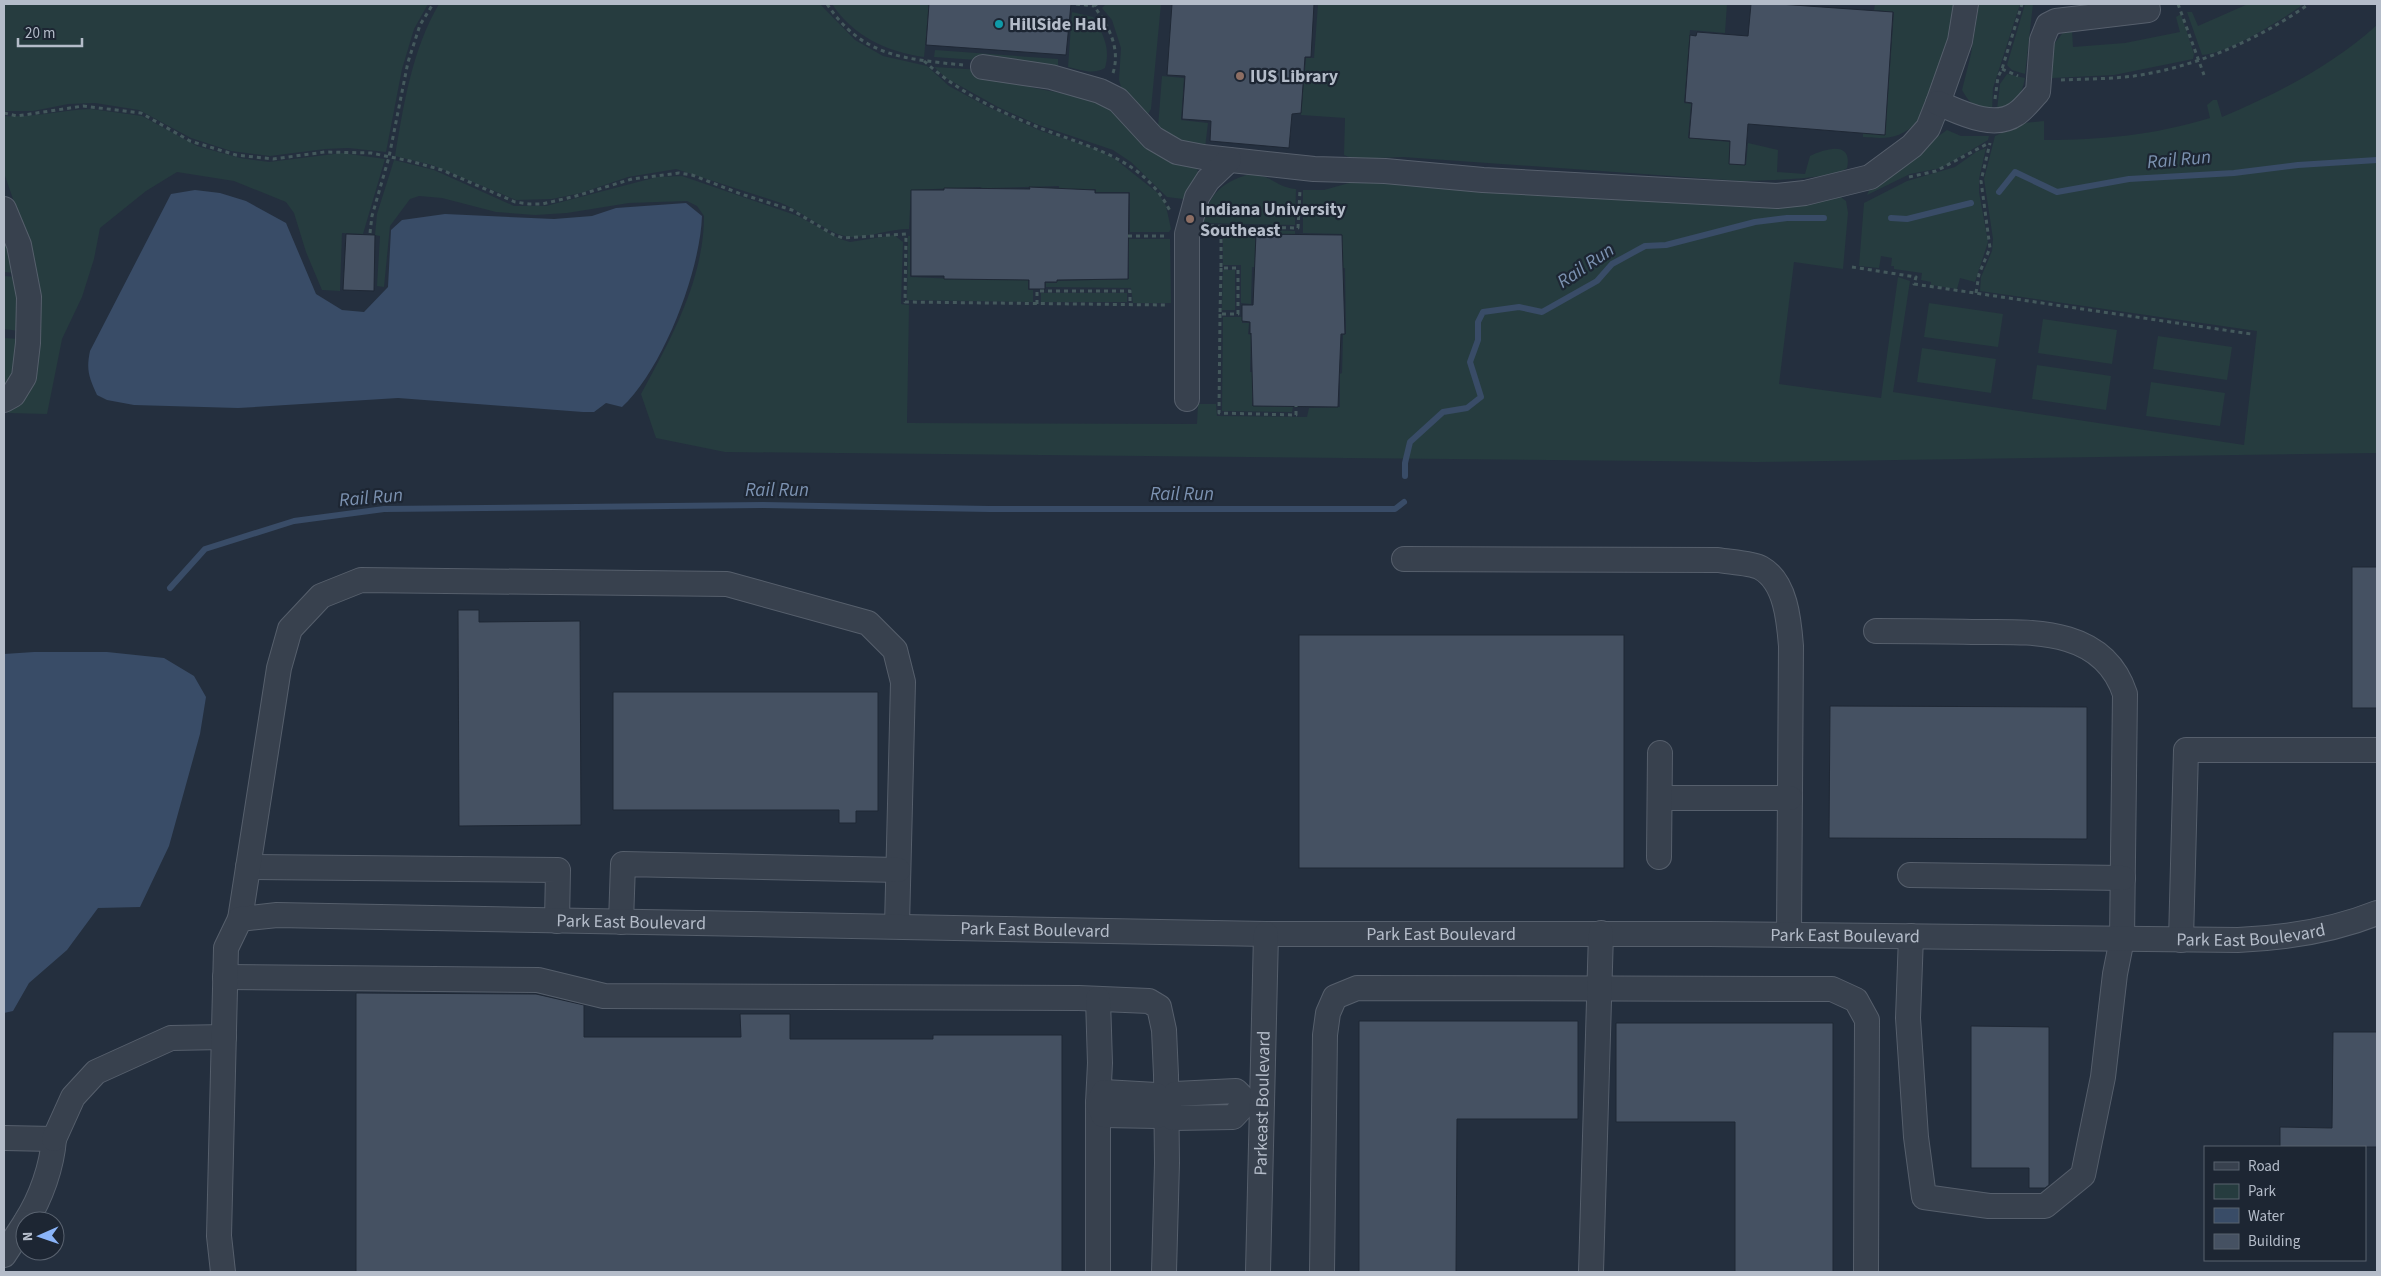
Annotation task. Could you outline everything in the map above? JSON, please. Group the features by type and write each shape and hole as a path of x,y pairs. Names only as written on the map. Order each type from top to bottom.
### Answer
{"street":[{"path":"984,67 1051,77 1079,83 1104,92 1118,100 1153,138 1176,152 1300,168 1385,171 1492,180 1777,196 1805,193 1870,177 1912,146 1928,128 1938,103 1960,41 1966,4"},
{"path":"1938,103 1975,117 1992,131 2015,115 2038,92 2042,40 2048,25 2056,22 2148,10 2147,4"},
{"path":"1187,399 1188,234 1197,197 1208,180 1229,160"},
{"path":"4,209 19,245 29,297 28,343 24,377 13,395 4,400"},
{"path":"1404,559 1718,560 1761,568 1777,584 1788,617 1792,646 1789,935"},
{"path":"223,1272 219,1236 226,948 240,919 279,668 290,629 321,596 360,580 727,584 868,623 895,650 903,682 897,926"},
{"path":"1876,631 2034,632 2062,636 2090,649 2110,664 2120,679 2125,694 2122,939 2115,974 2103,1076 2083,1175 2045,1206 1990,1206 1924,1197 1916,1137 1908,1018 1911,936"},
{"path":"2181,940 2186,750 2377,750"},
{"path":"1659,857 1660,753"},
{"path":"1660,798 1790,798"},
{"path":"621,922 623,864 898,870"},
{"path":"248,867 558,870 557,921"},
{"path":"1910,876 2123,878"},
{"name":"Park East Boulevard","path":"240,919 277,915 1266,934 1601,933 2238,940 2298,935 2329,929 2377,913"},
{"path":"1591,1272 1601,933"},
{"name":"Parkeast Boulevard","path":"1258,1272 1254,1102 1266,934"},
{"path":"226,977 538,980 604,996 1098,999 1149,1001 1159,1007 1164,1030 1164,1105 1167,1163 1164,1272"},
{"path":"1322,1272 1325,1035 1328,1013 1335,997 1357,988 1832,990 1856,1000 1867,1020 1866,1272"},
{"path":"1098,999 1100,1063 1098,1102 1098,1272"},
{"path":"33,1211 52,1155 54,1139 73,1096 96,1072 171,1038 224,1037"},
{"path":"1098,1102 1103,1115 1158,1116 1164,1105 1175,1094 1236,1091 1254,1102"},
{"path":"4,1138 54,1139"},
{"path":"4,1255 15,1238"}],"path":[{"path":"370,233 375,204 389,157 408,62 420,25 433,4"},
{"path":"827,4 834,15 857,37 886,54 924,61 984,67"},
{"path":"1076,4 1095,5 1110,34 1115,56 1114,71 1104,92"},
{"path":"1976,293 1979,274 1990,248 1981,181 1992,131 1998,77 2022,4"},
{"path":"2178,4 2204,75"},
{"path":"2002,69 2018,76 2060,80 2135,75 2198,60 2232,47 2261,33 2309,4"},
{"path":"924,61 945,80 969,96 1043,130 1097,148 1130,166 1156,188 1173,216"},
{"path":"4,113 17,116 83,106 124,110 141,113 190,141 236,155 274,159 325,152 352,152 389,157 442,170 515,202 529,204 542,204 576,196 632,179 679,173 692,175 741,194 792,210 834,235 843,238 906,234 905,302 1173,306"},
{"path":"1904,179 1936,172 1992,131"},
{"path":"1202,226 1298,228 1300,168"},
{"path":"1221,227 1219,413 1296,415 1296,406"},
{"path":"1128,236 1173,236"},
{"path":"1852,267 1916,277 1914,284 2251,334"},
{"path":"1220,314 1238,314 1238,268 1221,268"},
{"path":"1037,304 1037,291 1130,291 1130,305"}],"green space":[{"path":"5,4 428,4 414,29 402,69 386,152 348,148 270,156 231,151 191,138 139,110 95,103 68,104 33,111 4,111"},
{"path":"439,4 820,4 855,40 883,56 927,66 949,86 986,106 1041,131 1096,149 1115,159 1159,194 1166,206 1171,229 1169,232 1130,232 1130,192 1096,192 1096,189 1059,189 1059,186 991,188 991,190 982,190 981,187 911,190 909,229 851,237 843,236 825,228 781,203 676,169 628,177 581,193 552,199 516,200 432,165 395,156 410,77 422,40"},
{"path":"832,4 929,4 924,57 897,51 872,41 850,25"},
{"path":"1106,4 1161,4 1151,109 1148,114 1145,114 1121,87 1119,80 1121,48 1112,20 1102,8"},
{"path":"1318,4 1727,4 1725,33 1690,30 1684,103 1691,104 1688,138 1730,142 1729,164 1746,165 1748,143 1778,150 1777,172 1805,174 1810,156 1830,149 1842,150 1846,153 1848,159 1847,168 1840,172 1814,177 1741,181 1403,157 1354,159 1344,155 1345,118 1301,115 1306,58 1314,58"},
{"path":"1875,4 1957,4 1954,29 1918,122 1899,135 1886,138 1863,137 1863,133 1885,135 1894,12 1874,10"},
{"path":"1979,4 2020,4 1993,88 1992,112 1974,105 1962,90 1971,54"},
{"path":"2025,4 2033,4 2025,74 2012,70 2007,65"},
{"path":"2248,4 2304,4 2240,42 2214,53 2202,55 2187,12 2192,12 2198,26"},
{"path":"1072,12 1093,17 1097,23 1105,41 1107,61 1105,68 1091,72 1068,67"},
{"path":"2181,14 2194,54 2193,59 2114,75 2052,78 2054,44 2065,30 2072,30 2073,47 2125,43 2180,32 2176,17"},
{"path":"2377,25 2377,453 1756,462 725,452 656,438 641,394 664,352 684,308 698,263 703,239 704,216 697,206 687,201 629,203 567,213 535,215 496,212 442,198 419,196 410,199 390,226 384,287 377,286 380,236 375,235 377,214 394,160 434,170 514,206 546,206 657,177 682,176 798,216 840,239 850,242 894,235 903,242 901,304 909,305 907,423 1197,424 1198,404 1216,404 1217,416 1307,417 1309,408 1340,407 1343,335 1346,334 1345,268 1343,268 1342,234 1303,233 1303,190 1324,190 1349,183 1388,181 1837,194 1846,201 1848,213 1843,269 1794,262 1779,384 1881,398 1898,277 1910,281 1893,392 2244,445 2257,331 1980,291 1981,277 1992,251 1993,239 1984,179 1995,136 2023,123 2044,121 2044,140 2107,138 2169,129 2210,118 2207,105 2213,100 2217,100 2222,117 2284,88 2323,66"},
{"path":"935,50 1058,59 1058,66 934,57"},
{"path":"934,67 982,70 1034,88 1099,100 1197,166 1198,176 1183,199 1167,197 1131,162 1113,150 1036,124 998,107 946,78"},
{"path":"2007,74 2025,78 2022,90 2017,99 1997,109 2000,84"},
{"path":"1162,76 1184,78 1181,120 1208,123 1205,148 1180,140 1158,127"},
{"path":"91,109 142,116 197,146 240,158 269,162 342,153 385,159 363,234 342,233 340,291 322,290 306,252 294,213 286,202 234,181 177,172 146,191 100,228 94,259 82,297 62,339 47,414 8,413 20,399 21,222 4,173 4,116 26,116"},
{"path":"1947,130 1961,136 1989,136 1988,140 1941,168 1910,174 1867,195 1872,184"},
{"path":"1986,148 1979,179 1979,192 1988,242 1975,282 1960,278 1957,289 1931,285 1931,282 1921,280 1922,273 1894,269 1894,266 1891,266 1892,258 1881,256 1879,268 1859,266 1864,203 1907,181 1955,167 1976,152"},
{"path":"1249,174 1264,176 1283,186 1296,189 1295,225 1202,223 1208,205 1217,191 1230,182"},
{"path":"1223,228 1295,231 1295,234 1255,234 1255,267 1252,267 1251,304 1241,303 1241,265 1223,265"},
{"path":"4,233 15,273 4,272"},
{"path":"908,236 910,236 910,277 981,280 981,277 989,277 990,280 1028,280 1028,290 1033,290 1033,302 907,300"},
{"path":"1129,239 1170,239 1171,303 1133,303 1131,288 1046,287 1046,283 1057,283 1057,281 1129,279"},
{"path":"1223,270 1235,270 1235,310 1222,310"},
{"path":"4,276 17,277 19,331 4,329"},
{"path":"1041,293 1127,293 1127,302 1041,302"},
{"path":"1929,303 2003,314 1998,347 1924,337"},
{"path":"1223,317 1242,317 1242,323 1249,323 1248,334 1251,335 1250,372 1253,372 1252,406 1293,407 1292,412 1222,411"},
{"path":"2043,319 2117,330 2112,364 2038,353"},
{"path":"2158,336 2232,347 2227,380 2153,369"},
{"path":"4,338 19,339 12,377 4,390"},
{"path":"1922,348 1996,359 1991,393 1917,382"},
{"path":"2037,365 2111,376 2106,410 2032,399"},
{"path":"2151,382 2225,393 2220,426 2146,416"}],"water":[{"path":"195,190 220,193 246,201 286,223 316,294 342,310 364,312 388,287 391,230 402,220 445,214 554,219 592,216 616,208 686,203 702,216 700,239 694,264 677,318 652,369 622,407 606,403 594,412 583,412 398,398 238,408 134,405 107,400 97,395 90,378 88,363 90,351 171,194"},
{"path":"107,652 164,658 194,676 206,697 200,734 169,846 140,907 98,908 67,950 29,983 13,1011 4,1013 4,654"}],"building":[{"name":"HillSide Hall","path":"929,4 1071,4 1066,55 926,45"},
{"name":"IUS Library","path":"1172,4 1314,4 1311,57 1305,57 1301,113 1292,114 1289,148 1210,141 1211,121 1182,119 1185,76 1167,75"},
{"path":"1751,4 1779,4 1893,12 1885,135 1748,124 1745,165 1729,164 1730,141 1689,138 1692,103 1685,102 1690,35 1696,36 1697,32 1748,36"},
{"path":"1029,187 1095,190 1095,193 1129,193 1128,279 1057,280 1057,282 1045,282 1045,289 1029,289 1029,280 944,279 944,276 911,276 911,190 944,190 944,188 1030,189"},
{"path":"346,234 375,235 374,291 343,290"},
{"path":"1256,234 1342,235 1345,334 1341,334 1338,407 1253,406 1250,322 1242,321 1242,305 1253,305"},
{"path":"2352,567 2377,567 2377,708 2352,708"},
{"path":"458,610 479,610 479,622 580,621 581,825 459,826"},
{"path":"1299,635 1624,635 1624,868 1299,868"},
{"path":"613,692 878,692 878,811 856,811 856,823 839,823 839,810 613,810"},
{"path":"1830,706 2087,707 2087,839 1829,838"},
{"path":"356,993 536,994 584,1005 584,1037 741,1037 740,1014 790,1014 790,1039 933,1039 933,1035 1062,1035 1062,1272 356,1272"},
{"path":"1359,1021 1578,1021 1578,1119 1457,1119 1456,1272 1359,1272"},
{"path":"1616,1023 1833,1023 1833,1272 1735,1272 1735,1122 1616,1122"},
{"path":"1971,1026 2049,1027 2049,1185 2045,1188 2029,1188 2029,1168 1971,1168"},
{"path":"2333,1032 2377,1032 2377,1147 2280,1146 2280,1127 2332,1128"}],"waterway":[{"name":"Rail Run","path":"1999,192 2015,172 2057,192 2129,179 2234,173 2298,165 2377,160"},
{"name":"Rail Run","path":"1891,218 1907,219 1971,203"},
{"name":"Rail Run","path":"1405,476 1405,463 1410,442 1443,412 1467,408 1481,397 1470,362 1478,340 1478,322 1483,312 1519,307 1542,312 1597,281 1612,264 1645,246 1666,245 1755,222 1787,218 1824,218"},
{"name":"Rail Run","path":"170,588 205,549 294,521 384,509 763,505 989,509 1395,509 1404,502"}],"place":[{"name":"HillSide Hall","path":"999,24"},
{"name":"IUS Library","path":"1240,76"},
{"name":"Indiana University Southeast","path":"1190,219"}]}
